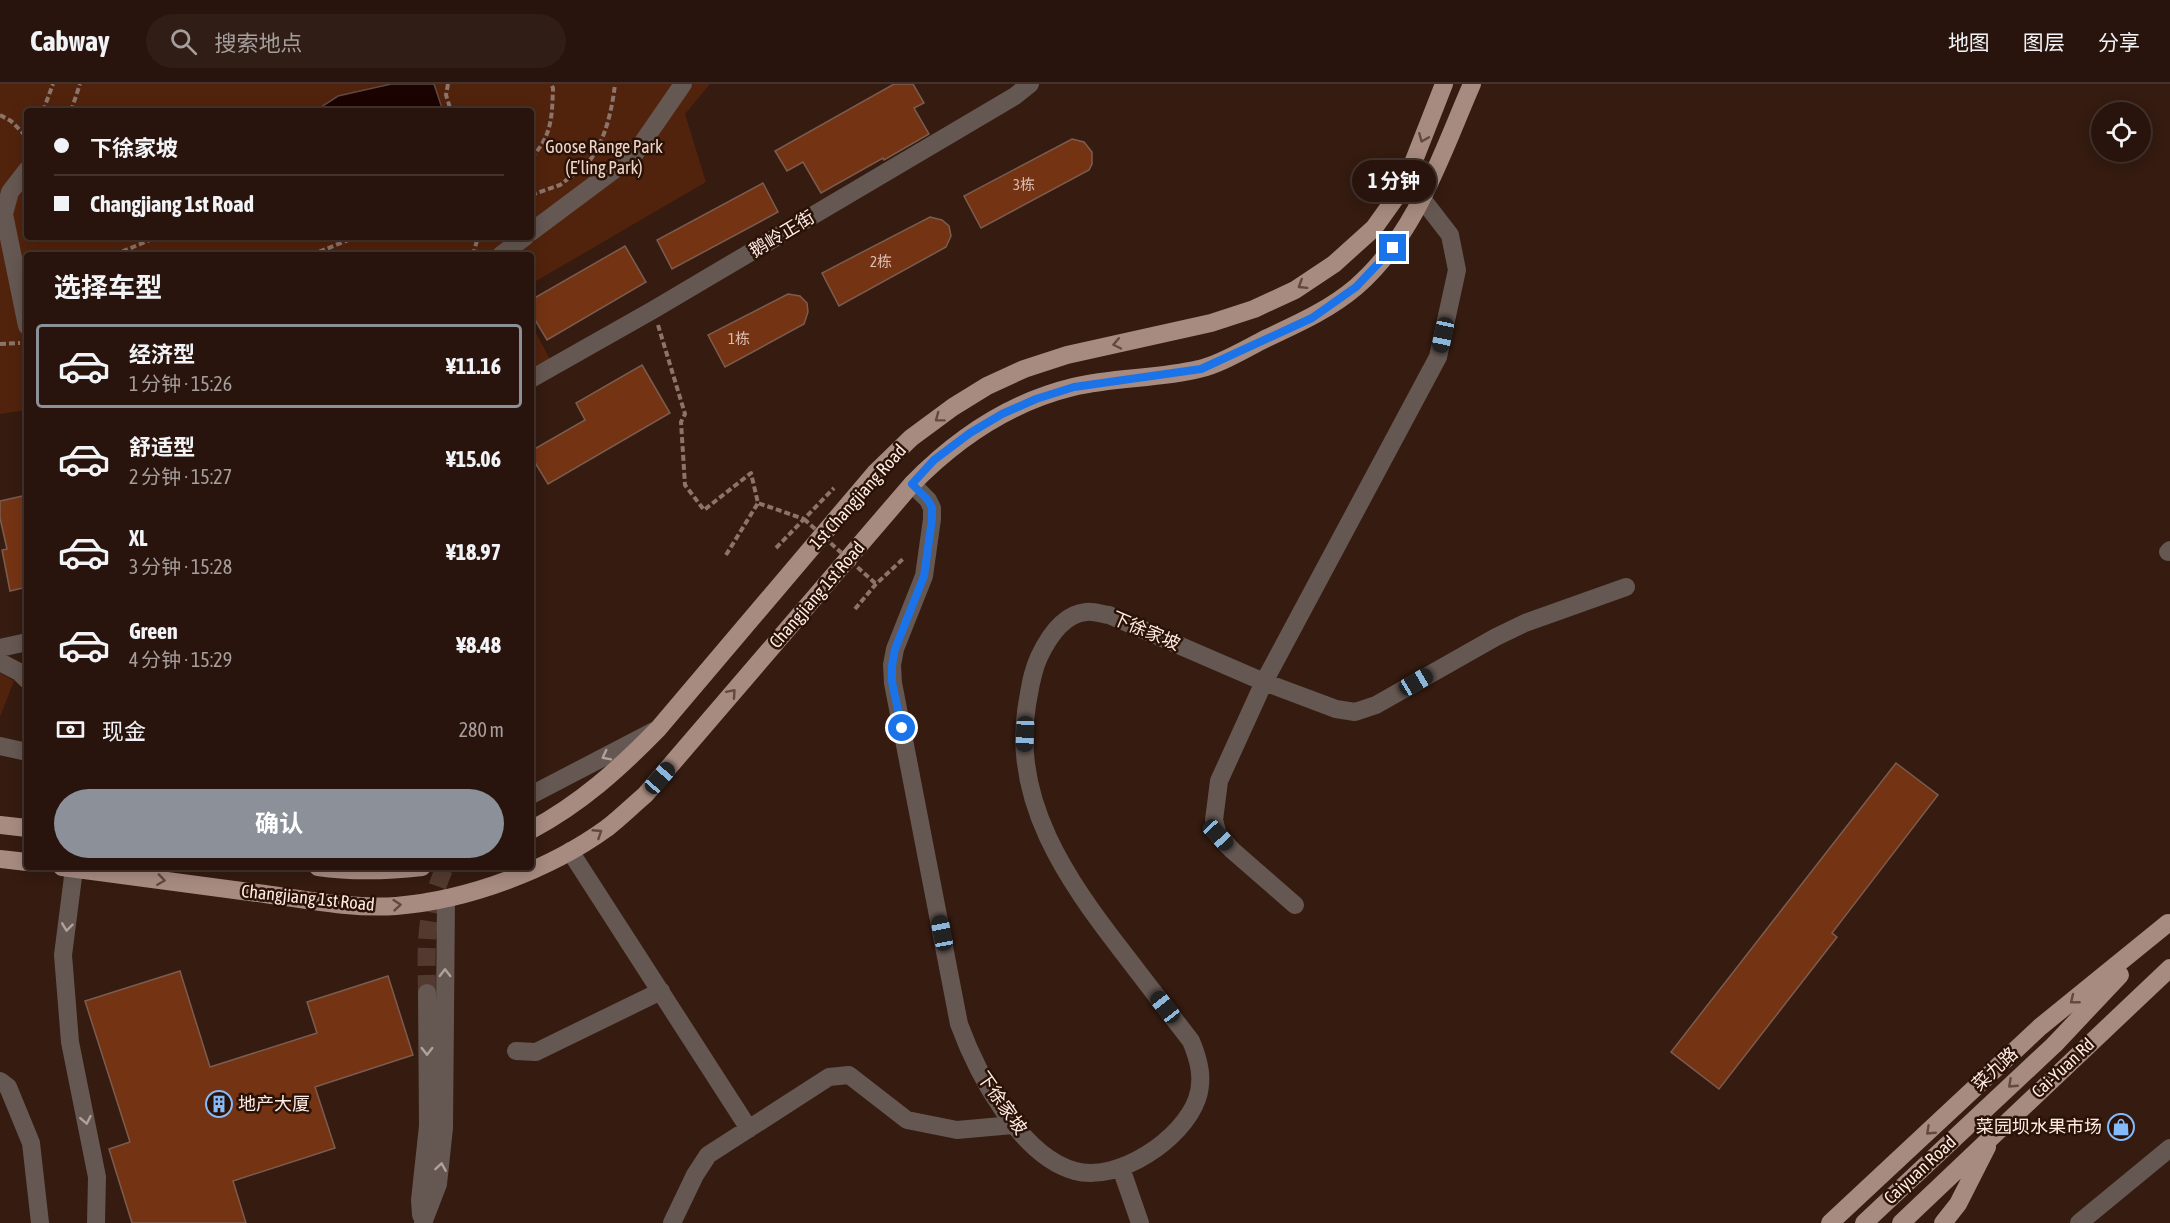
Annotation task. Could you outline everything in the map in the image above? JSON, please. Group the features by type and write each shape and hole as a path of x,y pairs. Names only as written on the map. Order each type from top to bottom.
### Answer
{"main road":[{"name":"1st Changjiang Road","path":"534,828 586,796 623,765 658,729 875,473 911,438 953,407 1014,373 1067,355 1211,323 1254,309 1295,290 1334,264 1374,228 1404,186 1444,84"},
{"name":"Changjiang 1st Road","path":"534,869 570,851 608,827 645,795 912,484 934,460 970,433 1002,414 1036,399 1074,387 1201,369 1312,318 1356,287 1393,248 1423,200 1472,84"},
{"path":"0,825 24,828"},
{"path":"0,859 24,862"},
{"name":"Changjiang 1st Road","path":"83,870 345,905 396,906 446,898 490,886 532,870"},
{"path":"339,870 395,870"},
{"name":"Cai-Yuan Rd","path":"2055,1044 2169,922"},
{"name":"菜九路","path":"1830,1223 2040,1027 2169,922"},
{"name":"Cai-Yuan Rd","path":"1930,1194 2170,968"},
{"name":"Caiyuan Road","path":"1863,1223 2055,1044"},
{"path":"1943,1223 1958,1204 1994,1133"},
{"name":"Caiyuan Road","path":"1900,1223 1930,1194"}],"street":[{"path":"534,230 634,155 683,84"},
{"name":"鹅岭正街","path":"534,377 653,310 1015,96 1030,84"},
{"path":"24,174 10,192 4,214 24,311"},
{"path":"1295,905 1218,835 1214,820 1219,781 1264,682 1438,357 1457,270 1450,235 1423,200"},
{"path":"505,252 521,240"},
{"name":"下徐家坡","path":"912,484 928,500 932,508 932,519 924,576 895,649 892,682 959,1024 979,1071 1013,1125 1053,1161 1075,1171 1100,1173 1121,1168 1146,1156 1185,1120 1197,1100 1201,1080 1199,1060 1191,1041 1086,905 1064,870 1043,829 1030,793 1024,752 1025,716 1033,670 1047,640 1066,620 1086,612 1109,615 1264,682 1336,709 1355,712 1377,705 1496,637 1525,623 1626,587"},
{"path":"0,648 24,643"},
{"path":"0,662 24,677"},
{"path":"534,793 658,729"},
{"path":"0,746 24,751"},
{"path":"570,851 749,1129"},
{"path":"68,870 63,955 70,1042 97,1177 96,1223"},
{"path":"422,1223 438,1184 443,1148 446,898"},
{"path":"516,1050 536,1052 660,991"},
{"path":"422,1223 420,1200 428,1126 427,993"},
{"path":"672,1223 695,1175 708,1155 829,1077 849,1075 907,1120 957,1130 1013,1125"},
{"path":"0,1081 8,1087 31,1143 40,1223"},
{"path":"2079,1223 2170,1148"},
{"path":"1121,1168 1140,1223"},
{"path":"1851,1204 1871,1223"}],"path":[{"path":"44,108 53,84"},
{"path":"72,108 80,84"},
{"path":"448,84 446,95 450,108"},
{"path":"534,155 543,145 552,118 551,84"},
{"path":"534,194 560,184 587,165 601,139 612,108 615,84"},
{"path":"0,115 11,121 24,134"},
{"path":"121,252 150,240"},
{"path":"318,252 348,240"},
{"path":"653,310 685,414 681,422 685,485 704,510 752,473 758,503 726,555"},
{"path":"0,344 24,343"},
{"path":"776,548 834,488"},
{"path":"758,503 804,519 876,584"},
{"path":"855,609 876,584 904,558"}],"green space":[{"name":"Goose Range Park (E’ling Park)","path":"0,84 710,84 685,114 706,182 534,282 534,252 24,252 24,410 0,414"},
{"path":"534,330 550,359 534,367"},
{"path":"0,673 14,681 0,717"}],"shaded area":[{"path":"391,84 434,84 442,108 320,108 338,96"}],"building":[{"path":"894,84 913,84 924,103 914,108 929,134 821,193 803,162 787,171 775,151"},
{"path":"1072,139 1084,142 1092,152 1092,164 1089,170 981,228 964,196"},
{"path":"763,183 778,212 672,269 657,240"},
{"path":"930,217 942,220 949,226 951,236 946,247 839,306 822,273"},
{"path":"625,246 646,282 547,340 534,318 534,298"},
{"path":"788,294 800,296 807,303 808,312 804,324 725,367 708,335"},
{"path":"642,365 670,413 548,484 534,461 534,449 585,420 576,403"},
{"path":"24,496 24,588 10,591 2,550 7,549 0,518 0,501"},
{"path":"1896,763 1938,795 1832,933 1837,937 1719,1089 1671,1052"},
{"name":"地产大厦","path":"180,971 210,1067 317,1033 307,1002 388,976 413,1055 315,1087 335,1148 233,1181 246,1223 132,1223 109,1149 130,1142 85,1001"}],"tunnel":[{"path":"427,993 428,928 438,883 444,870"}],"place":[{"name":"地产大厦","path":"219,1104"},
{"name":"菜园坝水果市场","path":"2121,1127"}],"route":[{"path":"902,728 892,682 892,665 895,649 924,576 932,519 932,508 928,500 912,484 934,460 970,433 1002,414 1036,399 1074,387 1201,369 1312,318 1356,287 1393,248"}]}
